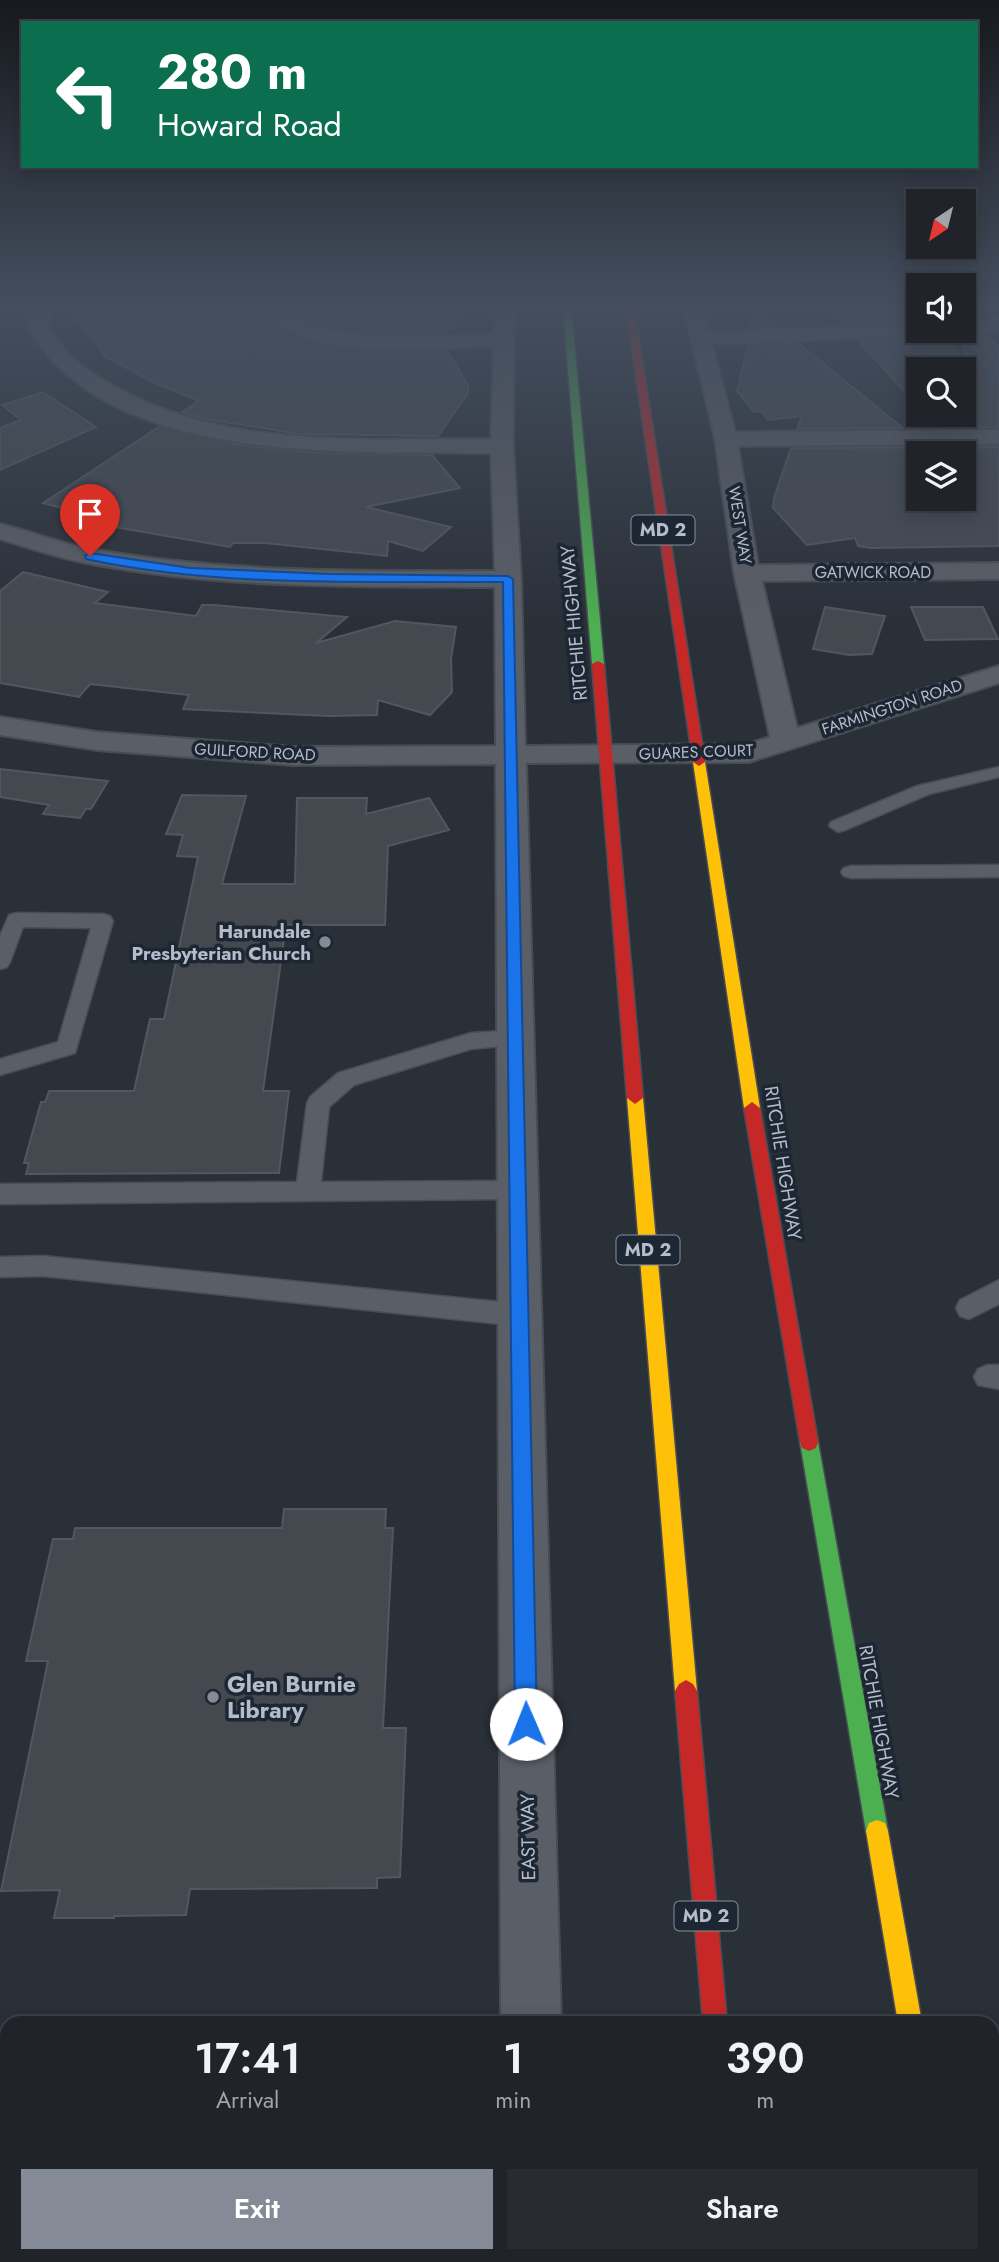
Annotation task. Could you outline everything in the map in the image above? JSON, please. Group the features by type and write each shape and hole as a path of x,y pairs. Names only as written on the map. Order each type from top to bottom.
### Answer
{"main road":[{"name":"RITCHIE HIGHWAY","path":"576,414 714,2016"},
{"name":"RITCHIE HIGHWAY","path":"646,414 696,753 768,1205 909,2016"}],"street":[{"path":"155,414 241,438 305,444 502,446"},
{"name":"EAST WAY","path":"503,414 531,2016"},
{"name":"WEST WAY","path":"720,414 747,573 786,742"},
{"path":"726,439 999,437"},
{"path":"0,531 90,556 190,571 328,578 508,579"},
{"name":"GATWICK ROAD","path":"747,573 999,571"},
{"name":"FARMINGTON ROAD","path":"786,742 999,674"},
{"name":"GUILFORD ROAD","path":"0,726 97,741 294,756 606,754"},
{"name":"GUARES COURT","path":"606,754 749,753 786,742"}],"lane":[{"path":"838,826 923,790 999,772"},
{"path":"851,872 999,871"},
{"path":"0,962 16,920 103,921 68,1047 0,1067"},
{"path":"309,1192 318,1103 346,1079 471,1041 516,1038"},
{"path":"0,1194 518,1190"},
{"path":"0,1267 43,1266 520,1315"},
{"path":"969,1308 999,1292"}],"building":[{"path":"13,414 76,414 96,427 0,470 0,428 21,420"},
{"path":"187,414 454,414 438,436 299,434 205,419"},
{"path":"763,414 885,414 903,428 797,429 802,416 768,420"},
{"path":"976,414 999,414 999,427 904,428 906,426 976,427"},
{"path":"160,426 237,444 305,452 432,455 460,488 366,507 451,527 423,551 388,541 387,556 265,543 233,543 230,547 109,526 111,524 92,520 95,517 43,503"},
{"path":"906,447 906,511 976,511 976,447 999,447 999,546 871,548 858,546 855,538 807,545 773,508 791,448"},
{"path":"23,572 108,592 95,603 196,616 202,605 214,605 347,617 316,643 395,621 456,627 451,659 452,692 430,715 378,700 377,715 328,716 183,709 189,695 90,684 79,697 0,683 0,591"},
{"path":"825,607 885,616 872,654 849,655 813,649"},
{"path":"911,607 983,607 998,639 925,640"},
{"path":"0,769 108,781 91,809 86,809 80,818 43,814 49,805 0,797"},
{"path":"182,795 246,796 222,884 295,884 297,798 367,798 366,814 429,798 449,830 388,846 385,925 286,925 263,1091 289,1091 279,1173 26,1174 29,1163 24,1163 41,1102 45,1102 49,1091 134,1091 150,1019 164,1019 198,857 177,856 183,835 166,834"},
{"name":"Glen Burnie Library","path":"284,1509 386,1509 385,1528 393,1528 383,1728 406,1728 400,1877 377,1878 377,1888 190,1889 186,1915 114,1918 54,1918 60,1890 1,1891 48,1661 26,1661 53,1539 73,1539 75,1528 282,1528"}],"traffic: fast":[{"path":"576,414 598,664"},
{"path":"809,1442 877,1831"}],"traffic: slow":[{"path":"699,762 752,1108"},
{"path":"635,1098 686,1691"},
{"path":"877,1831 909,2016"}],"traffic: jam":[{"path":"646,414 699,762"},
{"path":"598,664 635,1098"},
{"path":"752,1108 809,1442"},
{"path":"686,1691 714,2016"}],"place":[{"name":"Harundale Presbyterian Church","path":"325,942"},
{"name":"Glen Burnie Library","path":"213,1697"}],"route":[{"path":"90,556 190,571 328,578 508,579 526,1724"}]}
